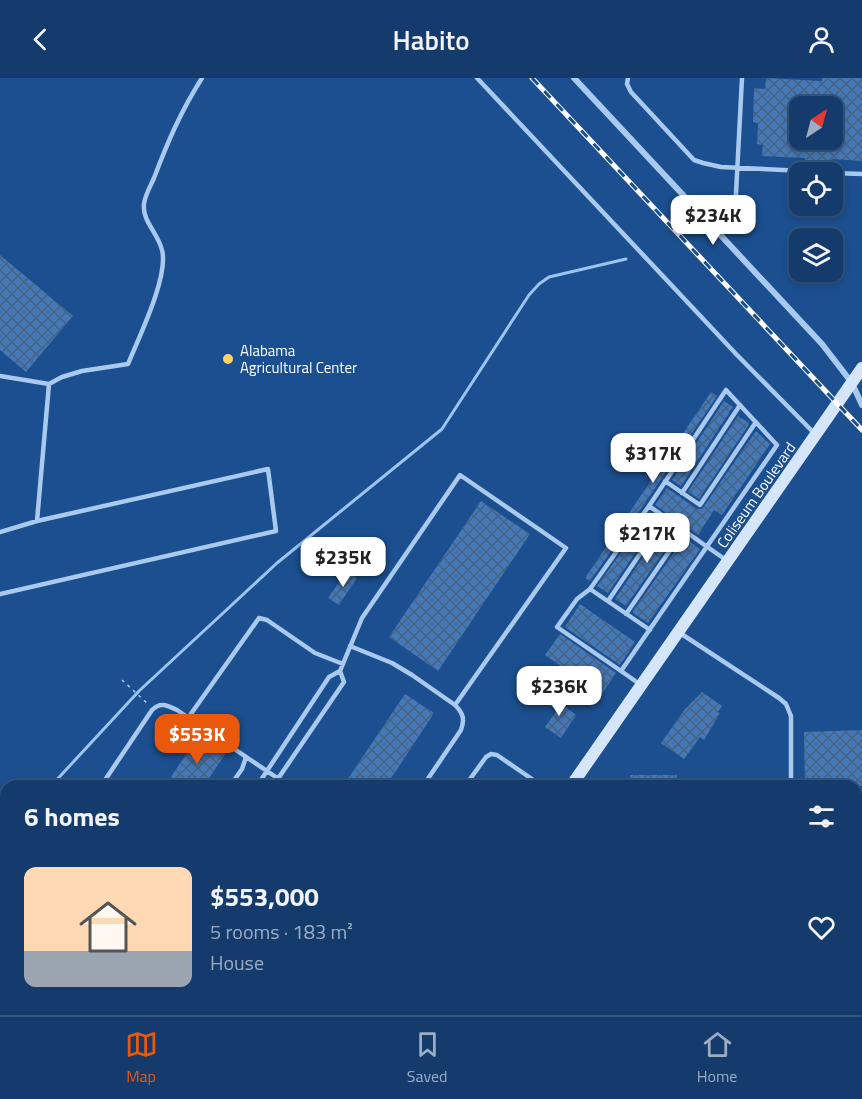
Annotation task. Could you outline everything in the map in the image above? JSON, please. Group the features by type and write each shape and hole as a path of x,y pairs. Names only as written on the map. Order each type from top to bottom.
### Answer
{"main road":[{"name":"Coliseum Boulevard","path":"575,780 680,633 862,368"}],"street":[{"path":"574,78 822,344 852,383 862,405"}],"lane":[{"path":"0,376 49,384 62,376 128,364 155,296 162,267 163,252 156,233 146,220 144,203 172,130 202,78"},
{"path":"477,78 816,435"},
{"path":"628,78 627,84 631,92 694,160 712,166 789,170"},
{"path":"720,235 734,218 742,78"},
{"path":"843,173 862,174"},
{"path":"37,521 49,384"},
{"path":"621,671 777,444 726,390 649,506 590,589 576,600 557,627 621,671 642,685"},
{"path":"682,493 740,405"},
{"path":"665,481 700,505 756,422"},
{"path":"0,532 37,521 268,469 276,531 0,594"},
{"path":"260,780 329,677 340,671 362,618 460,475 566,548 455,705"},
{"path":"649,506 729,562"},
{"path":"608,601 665,517"},
{"path":"626,614 684,530"},
{"path":"590,589 650,630"},
{"path":"188,718 259,618 267,620 322,657 343,664"},
{"path":"680,633 786,704 791,716 791,780"},
{"path":"350,646 390,662 412,675 463,713 464,723 461,730 427,780"},
{"path":"278,778 344,682 340,671"},
{"path":"105,780 156,706 165,705 281,780"},
{"path":"469,780 486,757 491,754 497,755 533,780"},
{"path":"234,780 246,757"}],"path":[{"path":"122,680 143,700"}],"building":[{"path":"766,78 822,81 822,78 862,78 862,161 833,159 829,162 805,162 805,158 762,156 763,145 757,144 758,123 753,122 754,88 765,89"},
{"path":"0,255 73,316 26,372 0,350"},
{"path":"711,392 717,396 645,503 590,581 585,578"},
{"path":"724,401 733,407 681,486 672,480"},
{"path":"738,416 749,423 748,426 699,499 688,492"},
{"path":"756,431 770,444 722,515 714,510 698,535 655,505 667,488 697,509 702,509"},
{"path":"481,501 530,534 438,671 389,637"},
{"path":"650,512 659,518 608,593 597,586"},
{"path":"666,523 678,531 626,606 615,599"},
{"path":"685,537 700,549 648,623 633,611"},
{"path":"347,571 357,578 339,605 328,598"},
{"path":"580,604 635,642 620,665 565,627"},
{"path":"560,634 616,673 602,694 545,655"},
{"path":"702,692 722,706 704,740 700,737 684,759 661,743 685,709"},
{"path":"405,694 434,713 389,780 347,780"},
{"path":"549,694 576,715 561,738 545,727 557,710 543,701"},
{"path":"862,730 862,780 805,780 804,732"},
{"path":"198,736 225,754 208,780 169,780"},
{"path":"630,775 677,775 677,780 630,780"}],"waterway":[{"path":"57,780 139,691 277,563 442,429 529,295 539,284 549,277 626,259"}],"railway":[{"path":"532,78 862,430"}],"place":[{"name":"Alabama Agricultural Center","path":"228,359"}]}
